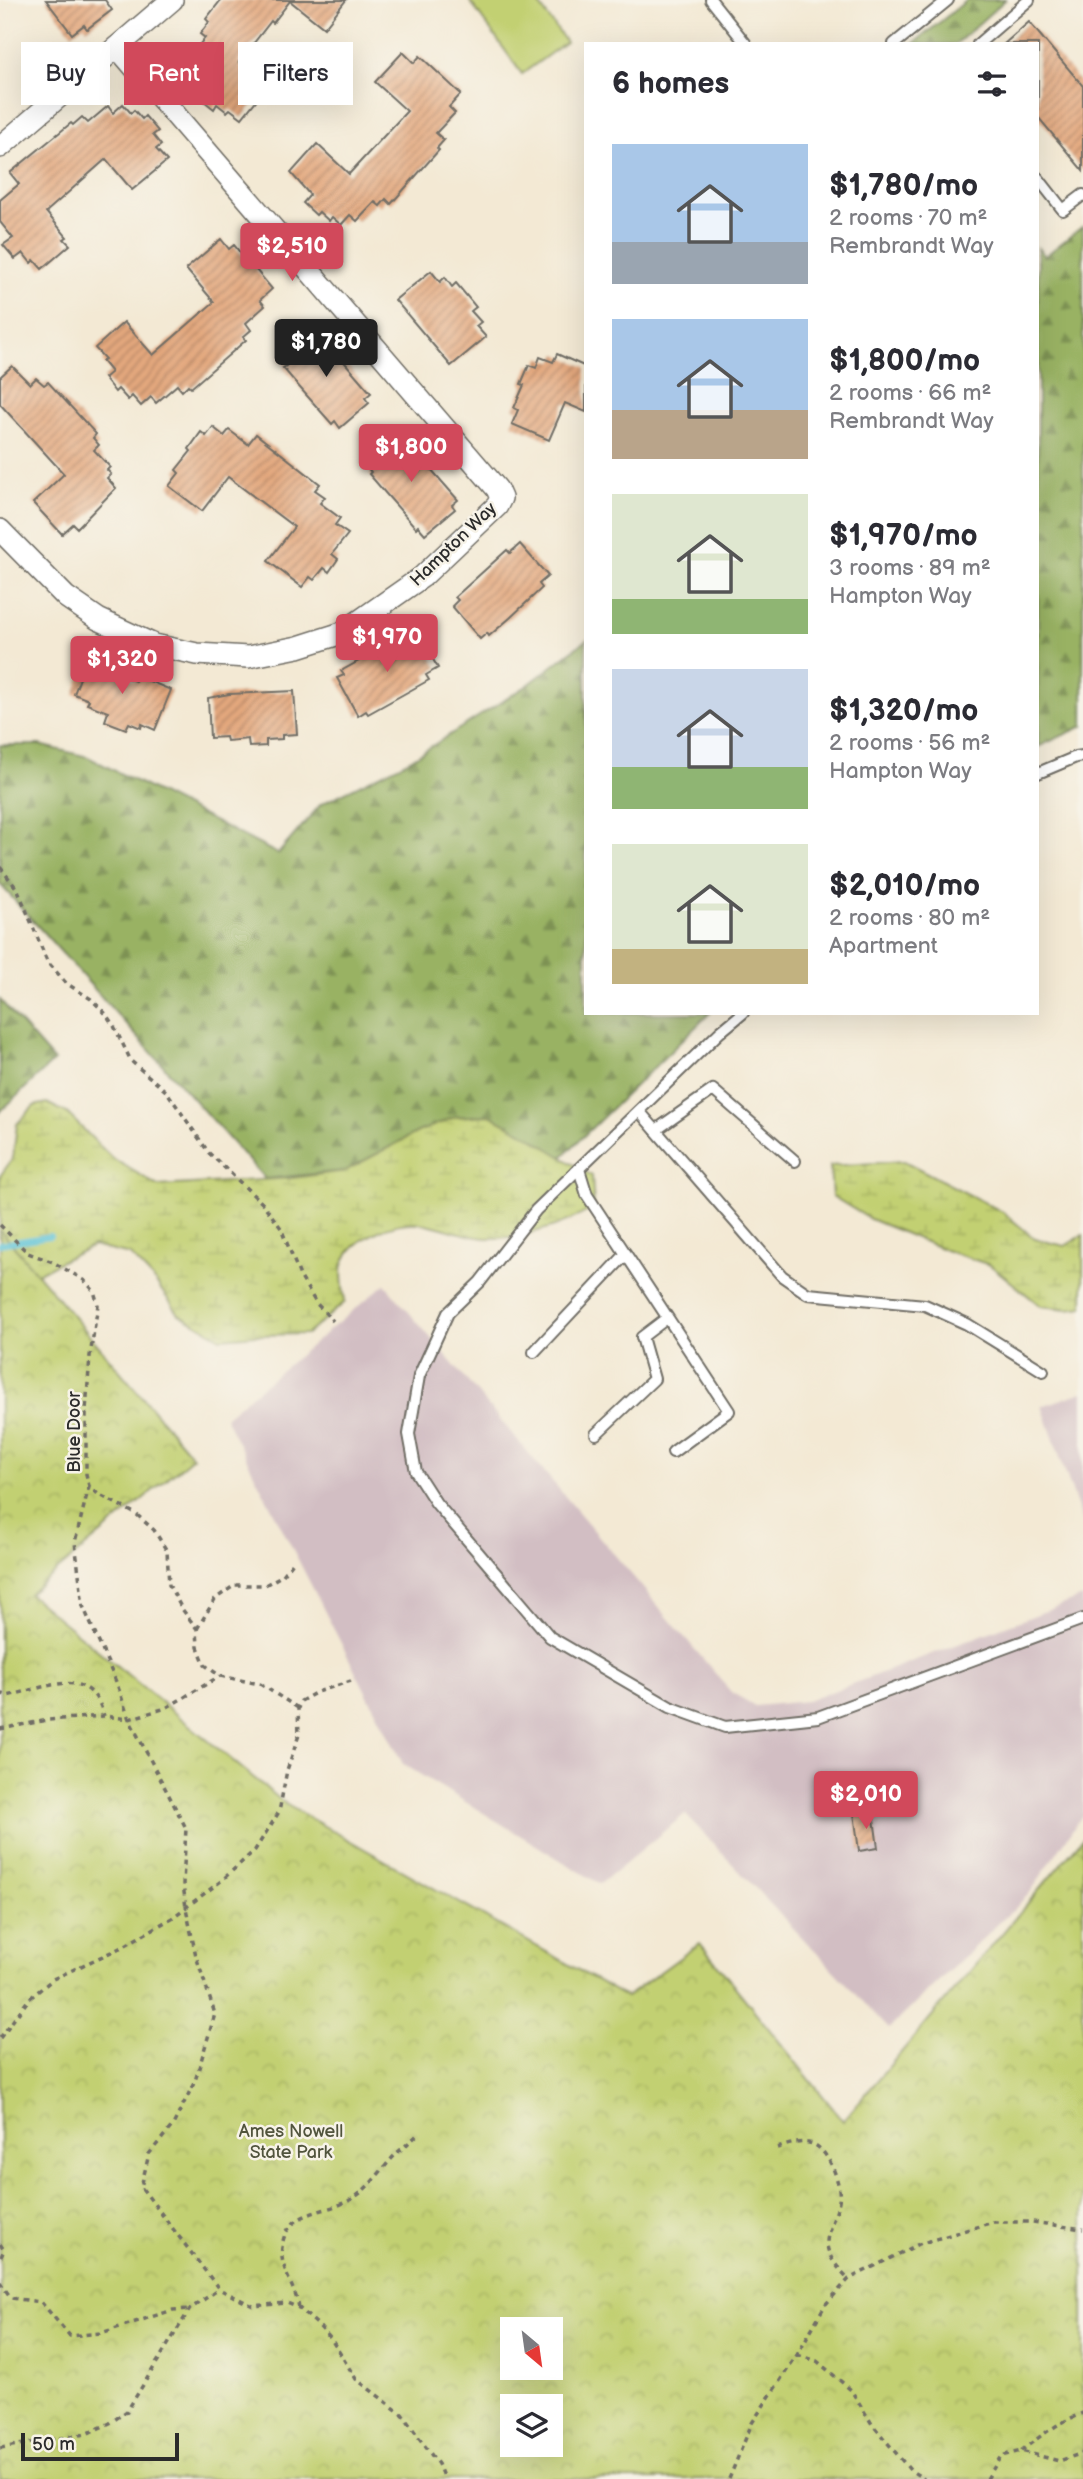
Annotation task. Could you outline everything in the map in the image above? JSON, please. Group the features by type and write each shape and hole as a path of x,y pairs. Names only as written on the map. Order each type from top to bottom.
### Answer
{"street":[{"path":"0,147 172,0"},
{"name":"Hampton Way","path":"0,530 66,597 98,619 154,645 197,654 248,657 298,647 342,633 422,578 497,506 501,498 497,489 117,47"}],"lane":[{"path":"711,0 744,42"},
{"path":"896,42 948,0"},
{"path":"980,42 1029,0"},
{"path":"1039,179 1063,210 1083,195"},
{"path":"1039,773 1083,756"},
{"path":"741,1015 536,1210 480,1282 448,1313 419,1376 409,1434 416,1472 436,1503 550,1637 670,1707 725,1727 818,1717 1083,1619"},
{"path":"656,1130 713,1090 795,1161"},
{"path":"639,1111 782,1276 808,1294 925,1305 967,1324 1042,1371"},
{"path":"579,1169 587,1195 729,1411 673,1452"},
{"path":"534,1352 626,1254"},
{"path":"596,1434 654,1379 642,1337 667,1318"}],"path":[{"path":"0,867 18,890 47,961 66,983 91,999 105,1013 131,1061 167,1092 209,1153 263,1204 281,1228 316,1303 333,1321"},
{"name":"Blue Door","path":"0,1225 28,1253 53,1262 84,1280 94,1292 98,1305 90,1356 86,1410 86,1464 89,1486 98,1494 136,1514 154,1531 167,1551 169,1586 197,1629 198,1647 205,1665 220,1676"},
{"path":"89,1486 75,1542 83,1606 129,1719 186,1829 183,1884 186,1908 196,1956 215,2014 195,2081 173,2125 149,2154 141,2187 219,2289 253,2306 287,2303 299,2308 317,2324 331,2339 356,2379 402,2414 438,2464 444,2479"},
{"path":"197,1629 215,1599 235,1586 265,1584 283,1575 294,1560"},
{"path":"0,1729 48,1720 104,1716 129,1719 166,1708 220,1676 260,1684 298,1707"},
{"path":"0,2038 29,1999 53,1979 122,1947 186,1908 255,1850 279,1812 287,1770 299,1735 298,1707 301,1701 317,1692 351,1681"},
{"path":"0,1693 7,1696 69,1682 88,1688 100,1702 104,1716"},
{"path":"299,2308 281,2250 290,2226 304,2216 350,2200 369,2186 396,2154 417,2135"},
{"path":"777,2148 794,2143 811,2143 822,2151 835,2171 840,2200 827,2244 836,2266 849,2280"},
{"path":"729,2479 752,2423 797,2355 824,2305 849,2280 919,2244 993,2222 1032,2222 1083,2229"},
{"path":"0,2244 4,2250 0,2259"},
{"path":"0,2281 11,2298 41,2302 70,2336 100,2333 173,2310 190,2309"},
{"path":"0,2448 86,2434 127,2412 190,2309 219,2289"},
{"path":"797,2355 817,2361 851,2390 872,2424 910,2470 924,2479"},
{"path":"987,2479 1001,2456 1021,2451 1055,2426 1083,2413"},
{"path":"1021,2451 1059,2461 1083,2453"}],"shaded area":[{"path":"385,1284 731,1692 755,1706 807,1701 1083,1597 1083,1814 1029,1894 889,2029 685,1814 600,1884 403,1764 225,1417"},
{"path":"1083,1392 1083,1522 1042,1406"}],"green space":[{"path":"469,0 536,0 566,42 522,74"},
{"path":"967,0 1005,0 958,42 915,42"},
{"path":"1083,226 1083,726 1039,747 1039,249 1045,256"},
{"path":"584,642 584,1015 708,1015 562,1157 490,1115 455,1117 418,1132 345,1171 265,1179 0,884 0,745 40,745 88,757 278,854 321,804 410,760 528,685"},
{"path":"0,1000 54,1061 0,1112"},
{"path":"47,1103 67,1113 111,1157 158,1186 292,1178 345,1171 418,1132 455,1117 490,1115 592,1176 594,1208 542,1230 500,1238 477,1237 418,1223 386,1228 364,1239 348,1255 342,1273 345,1302 307,1334 221,1338 179,1314 154,1280 130,1255 93,1246 0,1294 0,1176 13,1158 17,1124 34,1106"},
{"path":"904,1161 1003,1212 1035,1239 1065,1246 1083,1235 1083,1307 1067,1309 1041,1306 990,1265 945,1250 870,1219 832,1196 830,1166"},
{"name":"Ames Nowell State Park","path":"0,1230 193,1457 29,1594 287,1805 626,1997 700,1943 843,2121 1083,1838 1083,2479 0,2479"}],"building":[{"path":"46,0 105,0 112,10 87,29 84,25 72,34"},
{"path":"221,0 346,0 324,28 290,1 255,42 238,42 238,105 252,105 242,118 230,109 227,112 218,105 224,105 224,42 202,42 205,38 200,34 209,22 206,19"},
{"path":"1029,22 1083,86 1083,171 1039,118 1039,42 1006,42"},
{"path":"403,52 414,63 420,56 461,94 449,107 455,113 436,133 444,140 437,148 439,150 391,204 386,199 380,206 375,202 357,221 350,215 341,225 332,217 329,221 319,212 316,215 303,203 310,195 291,173 317,144 349,174 407,111 375,82"},
{"path":"123,104 131,113 134,110 142,119 145,116 158,131 153,135 161,145 156,149 167,161 132,190 106,159 46,212 67,237 64,239 70,245 42,269 34,260 31,263 23,253 15,259 3,245 13,238 0,222 0,200 19,184 10,173 71,123 73,125 82,117 88,123 108,106 113,113"},
{"path":"221,239 229,249 234,245 242,255 247,251 260,266 256,270 272,289 260,300 265,306 246,323 251,330 243,337 246,340 191,388 188,385 182,391 177,385 156,403 151,397 141,406 132,396 128,400 118,389 115,392 104,378 111,372 102,361 105,359 95,348 124,322 153,355 214,302 186,269"},
{"path":"431,271 440,282 445,277 452,287 456,283 476,307 471,311 481,322 476,326 486,337 451,366 395,300"},
{"path":"312,331 319,339 322,336 371,393 365,398 369,403 340,428 335,421 332,424 301,389 279,359"},
{"path":"557,354 584,366 584,411 565,403 549,440 512,424 518,410 514,408 529,365 536,368 540,357 553,362"},
{"path":"12,366 30,384 36,378 44,385 48,382 96,434 93,438 99,445 94,450 110,467 107,470 111,474 107,478 116,488 77,528 73,524 62,534 33,503 64,474 0,404 0,377"},
{"path":"213,427 224,436 229,430 248,444 256,434 320,484 315,490 325,497 320,503 340,518 335,525 348,534 332,554 338,559 329,572 324,568 314,580 310,577 302,587 268,561 294,527 228,477 202,511 169,486 179,473 176,470 201,432 206,436"},
{"path":"395,432 406,446 409,444 458,500 452,505 455,509 425,534 418,526 416,528 387,495 369,474 371,472 366,466 383,451 379,446"},
{"path":"520,544 548,576 539,584 542,588 510,618 489,636 487,633 480,639 452,606 458,600 455,597 507,550 510,553"},
{"path":"418,634 438,668 426,675 429,680 368,714 366,711 358,716 337,678 344,675 341,671 404,636 407,640"},
{"path":"88,657 106,665 104,669 135,681 137,676 171,690 155,730 142,724 141,728 129,723 126,729 105,721 108,712 87,704 89,700 74,694"},
{"path":"294,691 297,734 266,740 266,746 249,747 248,739 227,741 226,737 210,738 208,698 229,694"},
{"path":"873,1811 878,1848 859,1851 854,1813"}],"waterway":[{"path":"0,1244 50,1236"}]}
